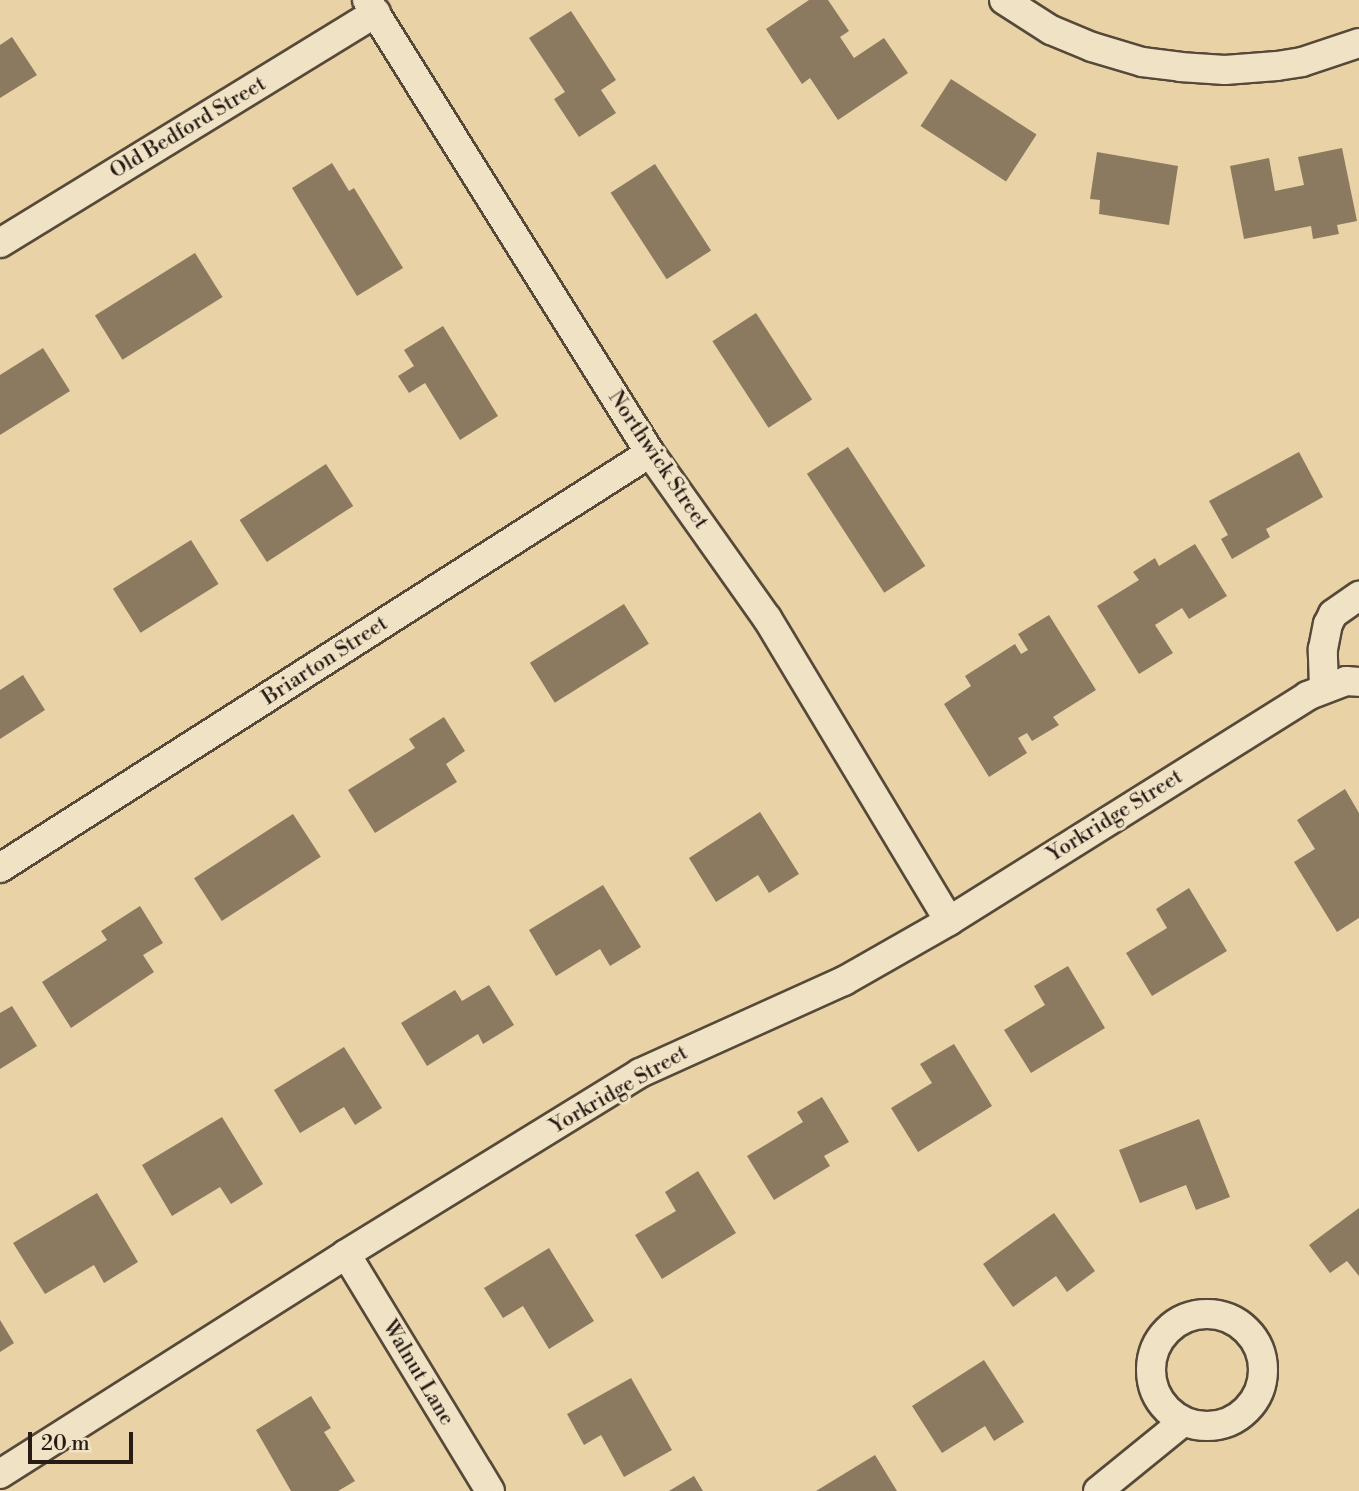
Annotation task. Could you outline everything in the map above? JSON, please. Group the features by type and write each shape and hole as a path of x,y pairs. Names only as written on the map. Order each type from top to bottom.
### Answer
{"street":[{"path":"1004,0 1051,30 1092,47 1142,62 1180,67 1225,70 1277,66 1302,62 1359,43"},
{"name":"Old Bedford Street","path":"0,243 371,7"},
{"name":"Northwick Street","path":"371,7 650,453 767,618 949,921"},
{"name":"Briarton Street","path":"0,868 650,453"},
{"path":"1324,687 1323,649 1328,624 1333,614 1359,596"},
{"name":"Yorkridge Street","path":"0,1474 346,1254 640,1073 844,981 949,921 1324,687 1346,681 1359,682"},
{"name":"Walnut Lane","path":"346,1254 491,1491"},
{"path":"1209,1313 1231,1319 1248,1332 1260,1350 1264,1372 1258,1394 1245,1412 1227,1423 1205,1427 1183,1422 1165,1409 1154,1390 1150,1368 1156,1346 1168,1328 1187,1317 1209,1313"},
{"path":"1098,1491 1183,1422"}],"building":[{"path":"809,0 828,0 849,31 840,37 854,58 884,38 908,73 838,120 810,78 802,84 766,29"},
{"path":"571,11 616,80 601,90 616,113 579,137 554,99 565,92 529,38"},
{"path":"12,37 37,75 0,98 0,45"},
{"path":"951,79 1037,135 1006,182 921,126"},
{"path":"1342,148 1357,221 1337,225 1339,234 1313,239 1311,226 1244,239 1230,166 1269,158 1275,191 1304,185 1298,157"},
{"path":"1097,152 1178,166 1169,225 1099,214 1100,200 1090,199"},
{"path":"332,163 349,191 354,188 403,268 357,296 292,188"},
{"path":"655,164 711,250 667,279 611,193"},
{"path":"195,253 223,297 122,360 95,316"},
{"path":"756,313 812,399 768,428 712,341"},
{"path":"443,326 498,416 460,440 425,383 409,393 398,376 414,366 404,350"},
{"path":"43,348 70,391 0,435 0,375"},
{"path":"848,447 925,566 884,593 807,474"},
{"path":"1299,452 1323,497 1266,529 1270,537 1232,559 1221,539 1228,535 1209,501"},
{"path":"326,464 353,506 267,562 240,520"},
{"path":"191,540 219,584 141,633 113,589"},
{"path":"1195,544 1227,596 1189,619 1182,608 1155,625 1173,653 1139,674 1097,606 1139,580 1133,572 1155,558 1159,566"},
{"path":"624,604 649,644 555,703 530,663"},
{"path":"1049,615 1096,690 1053,717 1059,725 1032,741 1027,733 1018,738 1027,753 989,777 944,704 971,686 965,676 1015,644 1021,654 1028,650 1018,634"},
{"path":"23,675 45,710 0,739 0,690"},
{"path":"444,717 465,751 446,764 457,782 375,833 348,790 415,748 409,739"},
{"path":"1345,789 1359,813 1359,918 1337,932 1294,862 1315,849 1297,820"},
{"path":"760,812 799,874 769,893 758,875 716,902 689,858"},
{"path":"293,814 321,857 222,921 194,878"},
{"path":"603,885 641,947 610,966 600,949 556,976 529,930"},
{"path":"1189,888 1227,951 1152,996 1126,953 1167,928 1156,909"},
{"path":"140,906 163,943 143,955 154,972 71,1028 42,982 107,940 101,931"},
{"path":"1068,966 1105,1028 1031,1073 1004,1030 1045,1005 1034,986"},
{"path":"489,985 514,1025 483,1044 478,1034 427,1066 401,1023 455,990 462,1001"},
{"path":"12,1006 37,1046 0,1069 0,1013"},
{"path":"954,1044 992,1106 918,1152 891,1108 932,1083 920,1064"},
{"path":"344,1047 382,1108 355,1125 344,1107 300,1133 274,1090"},
{"path":"822,1097 849,1142 824,1156 830,1166 774,1200 747,1156 803,1122 797,1112"},
{"path":"222,1117 263,1184 231,1204 220,1187 172,1216 142,1165"},
{"path":"1199,1119 1230,1197 1196,1210 1186,1185 1140,1203 1119,1150"},
{"path":"698,1171 736,1233 662,1279 635,1235 676,1211 665,1192"},
{"path":"97,1193 138,1262 104,1283 94,1265 45,1294 13,1243"},
{"path":"1359,1208 1359,1276 1347,1261 1330,1273 1309,1245"},
{"path":"1054,1213 1095,1271 1067,1292 1056,1276 1013,1307 983,1264"},
{"path":"549,1248 594,1321 549,1349 523,1306 503,1318 484,1288"},
{"path":"0,1320 14,1343 0,1352"},
{"path":"984,1360 1024,1422 994,1441 985,1426 942,1453 912,1406"},
{"path":"631,1378 672,1450 624,1477 601,1435 584,1445 567,1414"},
{"path":"311,1396 331,1428 324,1432 355,1481 338,1491 291,1491 256,1430"},
{"path":"875,1455 897,1491 816,1491"},
{"path":"694,1476 703,1491 669,1491"}]}
